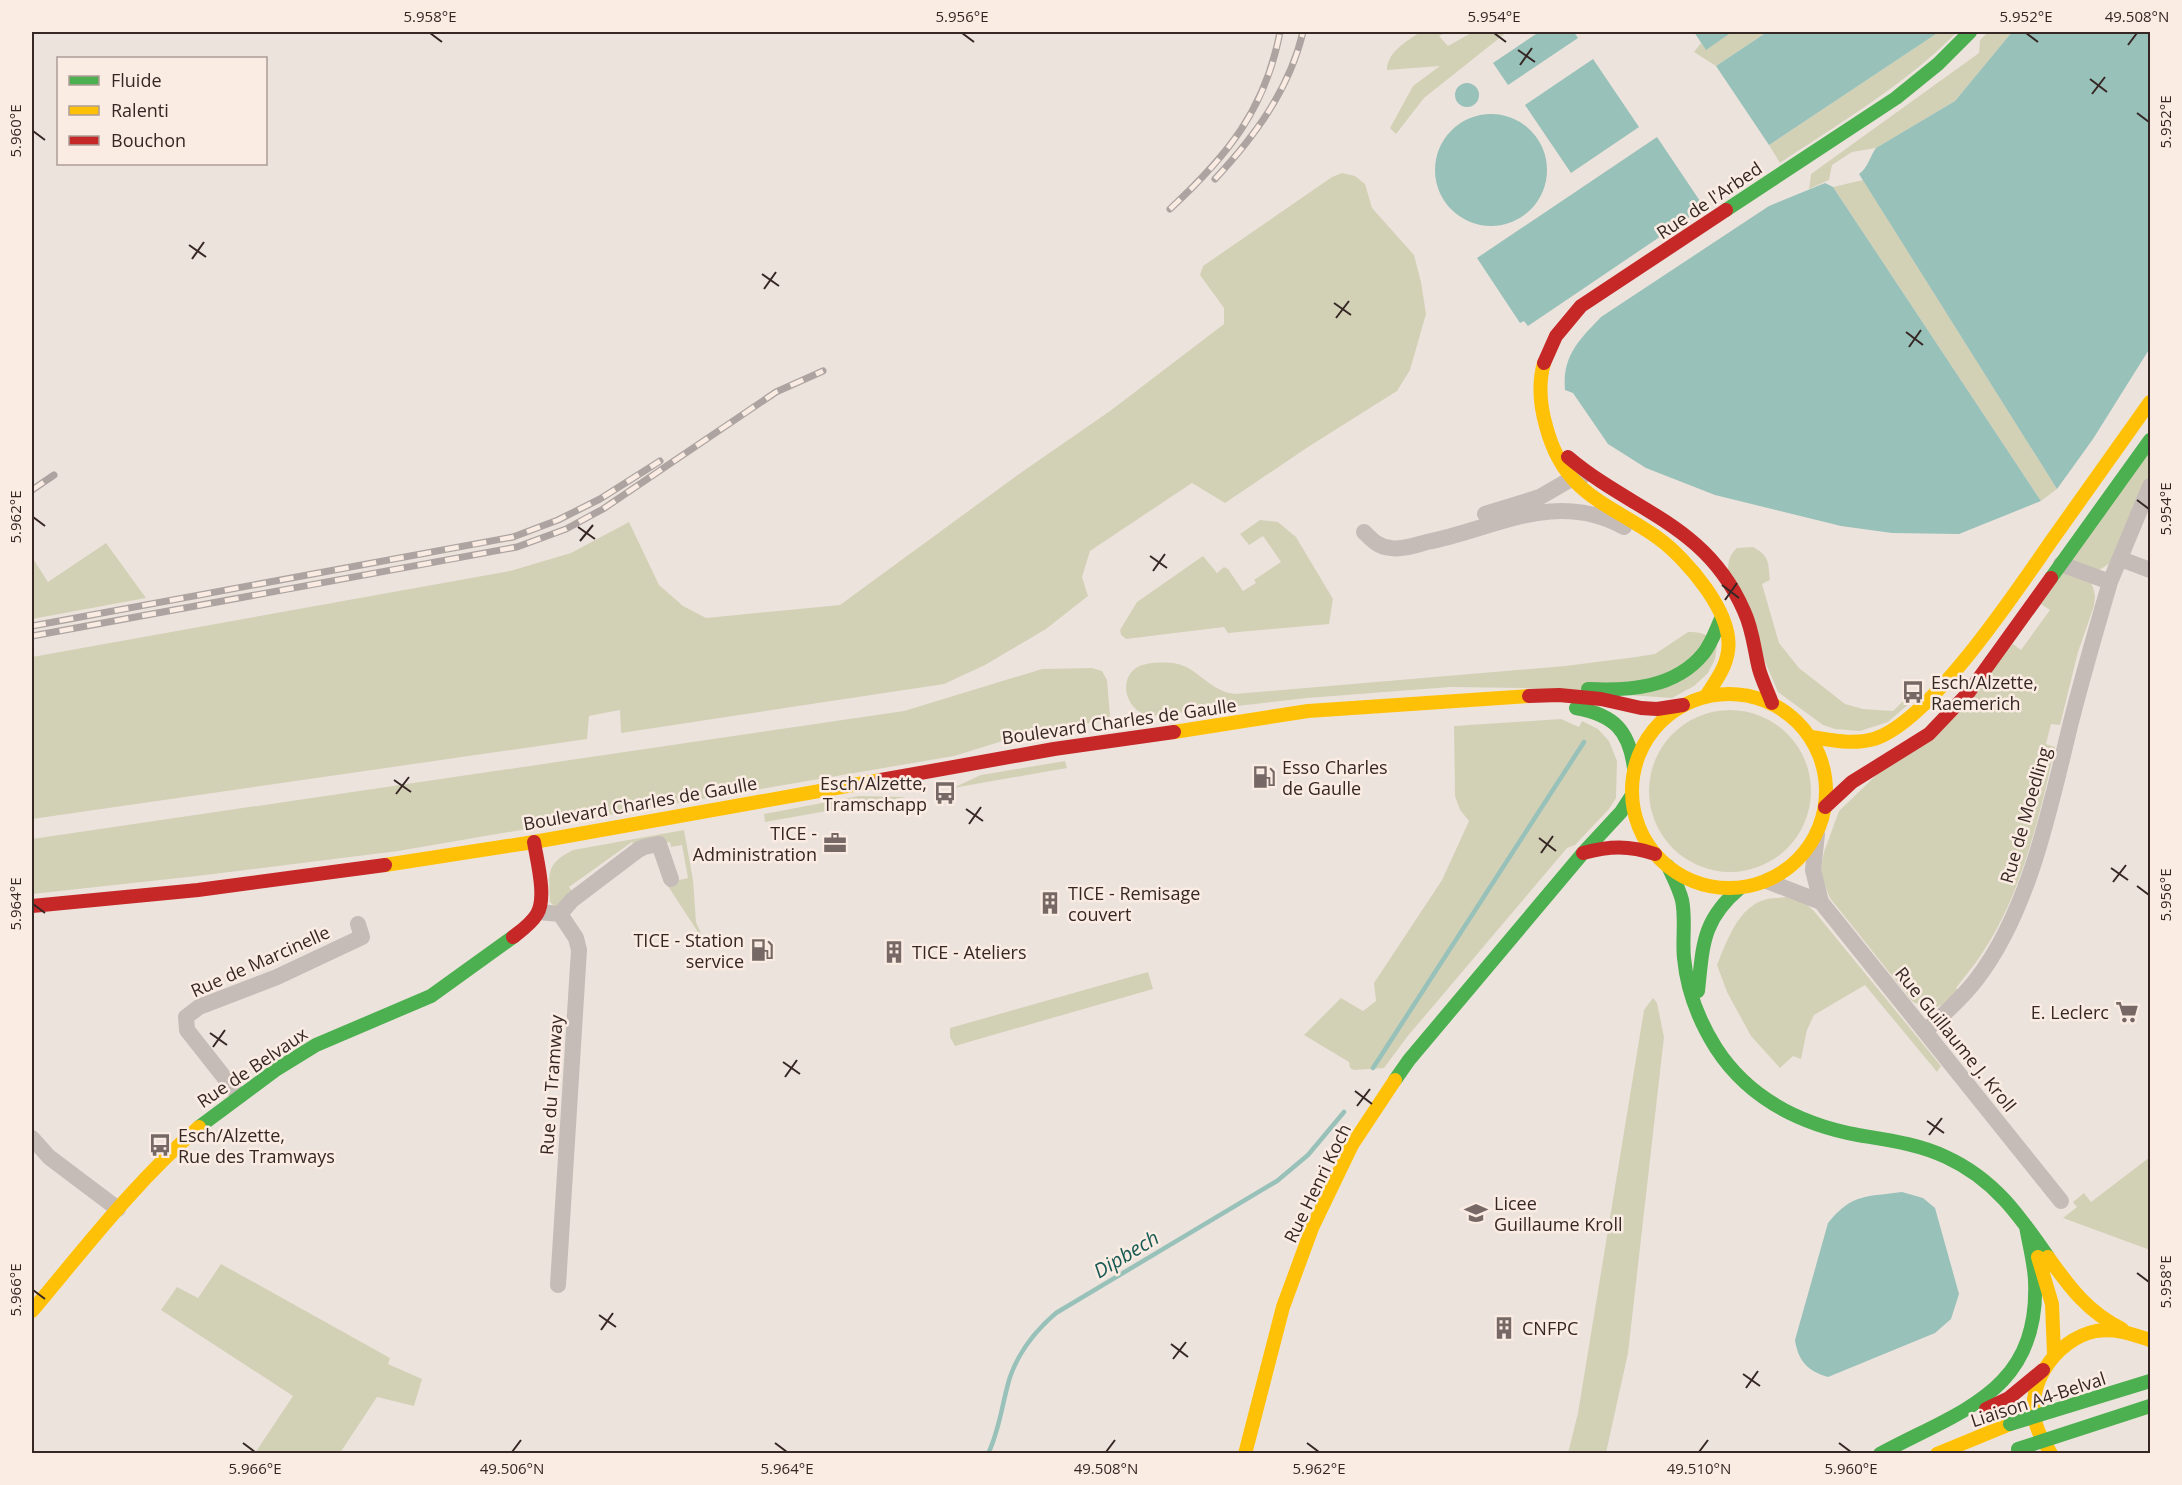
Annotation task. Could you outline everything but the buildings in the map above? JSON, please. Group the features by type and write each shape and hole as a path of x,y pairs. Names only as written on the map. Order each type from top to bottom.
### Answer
{"main road":[{"name":"Rue de l'Arbed","path":"1707,696 1727,660 1729,642 1722,617 1708,591 1661,540 1593,498 1571,479 1559,463 1541,406 1541,374 1551,343 1569,317 1581,306 1896,98 1938,64 1970,32"},
{"path":"1811,737 1848,743 1874,739 1889,732 1911,716 1934,694 1990,628 2151,402"},
{"name":"Rue de l'Arbed","path":"1550,437 1583,470 1671,524 1714,563 1737,596 1751,628 1759,669 1772,703"},
{"path":"1826,807 1852,782 1929,734 1950,714 1969,692 2151,440"},
{"name":"Boulevard Charles de Gaulle","path":"1488,698 1524,688 1634,690 1659,683 1687,669 1702,655 1722,617"},
{"path":"1729,693 1751,695 1787,712 1811,737 1827,783 1826,807 1817,834 1804,853 1787,869 1767,881 1740,888 1716,888 1693,882 1668,866 1655,854 1643,837 1635,816 1632,795 1634,768 1645,742 1661,721 1683,705 1707,696 1729,693"},
{"name":"Boulevard Charles de Gaulle","path":"32,906 198,890 393,864 534,842 1065,747 1252,722 1308,711 1559,695 1601,699 1641,708 1657,709 1683,705"},
{"name":"Boulevard Charles de Gaulle","path":"1252,722 1310,723 1488,709 1561,706 1584,709 1605,716 1621,728 1630,744 1634,768"},
{"name":"Rue Henri Koch","path":"1245,1454 1283,1307 1312,1228 1352,1145 1409,1060 1583,853 1621,812 1632,795"},
{"path":"534,842 542,894 539,912"},
{"path":"1583,853 1611,846 1634,846 1655,854"},
{"path":"1668,866 1682,899 1684,960 1696,1003 1703,1026 1729,1069 1760,1097 1795,1118 1830,1129 1931,1150 1962,1165 1995,1189 2013,1206 2057,1270 2098,1316 2122,1329 2151,1340"},
{"path":"1696,1003 1708,924 1718,906 1740,888"},
{"name":"Rue de Belvaux","path":"32,1311 118,1209 172,1150 239,1096 316,1045 431,996 529,925 539,912"},
{"path":"2026,1226 2046,1277 2053,1303 2054,1354"},
{"path":"1880,1454 1951,1416 1996,1388 2013,1368 2024,1348 2034,1316 2035,1289 2026,1226"},
{"path":"1951,1416 1972,1413 2001,1404 2022,1390 2043,1370 2054,1354 2073,1338 2097,1330 2122,1329"},
{"path":"2043,1370 2036,1388 2034,1408 2037,1427 2051,1454"},
{"name":"Liaison A4-Belval","path":"1937,1454 2010,1424 2151,1381"},
{"path":"2011,1451 2151,1406"}],"street":[{"path":"1407,546 1469,519 1540,497 1571,479 1582,478 1668,531 1691,541"},
{"path":"2151,486 2121,559 2151,570"},
{"path":"1364,532 1376,544 1392,549 1447,538 1527,514 1568,511 1616,523 1679,559"},
{"name":"Rue de Moedling","path":"1924,1031 1958,1001 1977,979 2001,941 2015,913 2047,819 2085,665 2110,582 2121,559"},
{"path":"2061,564 2110,582"},
{"name":"Rue Guillaume J. Kroll","path":"1817,834 1814,870 1821,902 2061,1201"},
{"path":"539,912 560,914 572,900 644,847 660,844 671,879"},
{"path":"1767,881 1821,902"},
{"name":"Rue du Tramway","path":"558,1285 579,950 576,938 560,914"},
{"name":"Rue de Marcinelle","path":"239,1096 187,1030 186,1017 198,1007 277,977 362,937 358,924"},
{"path":"32,1138 49,1157 118,1209"}],"green space":[{"path":"1420,32 1447,32 1439,36 1448,46 1473,32 1507,32 1424,98 1396,134 1390,128 1413,86 1440,66 1387,70 1394,53"},
{"path":"1732,32 1767,32 1716,66 1694,52 1701,43 1706,49"},
{"path":"1939,32 1957,32 1895,85 1780,163 1769,145"},
{"path":"1988,32 2012,32 1955,101 1876,148 1852,152 1832,165 1829,180 1809,189 1811,174 1979,53 1980,40"},
{"path":"1342,173 1355,176 1365,184 1372,208 1414,255 1421,282 1426,314 1410,370 1397,391 1225,503 1192,483 1090,551 1082,577 1088,596 1046,629 985,665 944,684 621,733 620,710 589,716 587,739 32,819 32,657 510,571 571,553 629,522 659,585 683,606 706,618 840,605 1019,474 1110,411 1224,324 1224,308 1200,275 1203,266 1332,177"},
{"path":"1863,180 2057,489 2041,501 1833,187"},
{"path":"2150,451 2150,473 2116,557 2088,578 2095,596 2094,606 2078,652 2060,725 2051,724 2046,744 2055,747 2036,827 2018,882 1995,932 1956,988 1959,991 1937,1007 1920,1005 1912,1001 1830,898 1822,878 1821,867 1839,811 2013,644 2021,650 2050,610 2041,604"},
{"path":"1260,520 1278,522 1296,537 1333,599 1329,624 1228,633 1224,627 1126,639 1121,635 1120,630 1137,602 1203,556 1217,573 1224,567 1228,569 1243,591 1256,583 1254,580 1281,562 1263,536 1249,545 1240,534"},
{"path":"106,543 146,598 32,619 32,557 48,582"},
{"path":"1753,547 1763,553 1768,564 1770,580 1762,584 1779,643 1799,668 1845,704 1863,709 1893,711 1914,690 1919,695 1888,722 1860,731 1835,729 1823,725 1778,692 1728,575 1729,560 1734,551 1737,548"},
{"path":"1688,632 1701,633 1711,638 1717,645 1715,659 1708,673 1694,686 1672,698 1524,688 1450,687 1307,698 1151,716 1136,709 1127,696 1126,688 1130,674 1136,668 1154,663 1169,663 1187,667 1215,687 1234,694 1565,666 1636,657 1655,654"},
{"path":"1092,668 1102,671 1107,680 1110,716 1107,720 1022,735 954,756 398,851 32,894 32,839 904,711 1042,669"},
{"path":"1730,710 1761,716 1787,734 1805,760 1811,791 1805,822 1787,848 1761,866 1730,872 1699,866 1673,848 1655,822 1649,791 1655,760 1673,734 1699,716"},
{"path":"1561,719 1579,727 1582,721 1598,729 1609,741 1617,761 1616,798 1609,809 1575,845 1567,848 1407,1037 1384,1068 1354,1070 1350,1068 1349,1062 1304,1035 1341,998 1363,1011 1376,1001 1374,983 1442,880 1469,821 1460,810 1455,796 1454,726"},
{"path":"1065,761 1067,768 953,788 981,775"},
{"path":"859,796 906,797 765,822 764,814"},
{"path":"684,830 693,880 696,922 705,943 666,883 688,878 682,845 671,847 670,842 638,850 632,842 569,887 574,894 560,906 554,906 550,902 549,877 553,865 573,850"},
{"path":"1786,897 1805,903 1814,911 1941,1066 1937,1072 1865,985 1814,1015 1807,1030 1801,1059 1793,1056 1780,1068 1751,1036 1727,992 1717,965 1735,926 1748,909 1767,899"},
{"path":"1148,972 1153,989 955,1046 950,1037 950,1028"},
{"path":"1653,998 1657,1003 1664,1037 1628,1353 1606,1453 1568,1453 1578,1413 1644,1010"},
{"path":"2150,1157 2150,1250 2063,1218 2077,1207 2073,1202 2084,1193 2091,1202"},
{"path":"221,1264 390,1358 388,1364 422,1379 414,1406 377,1397 340,1453 255,1453 293,1396 161,1310 177,1287 198,1298"}],"water":[{"path":"1539,32 1574,32 1578,38 1508,85 1493,63"},
{"path":"1694,32 1732,32 1706,50"},
{"path":"1767,32 1939,32 1769,145 1716,66"},
{"path":"2012,32 2150,32 2150,348 2093,439 2057,489 1859,174 1865,169 1876,148 1955,101"},
{"path":"1593,59 1639,127 1571,173 1525,105"},
{"path":"1467,83 1476,86 1479,95 1476,104 1467,107 1458,104 1455,95 1458,86"},
{"path":"1491,114 1512,118 1531,130 1543,149 1547,170 1543,191 1531,210 1512,222 1491,226 1470,222 1451,210 1439,191 1435,170 1439,149 1451,130 1470,118"},
{"path":"1657,137 1704,207 1528,326 1524,321 1520,323 1477,258"},
{"path":"1825,183 1833,187 2041,501 1959,534 1892,533 1841,526 1715,495 1646,468 1608,444 1573,393 1565,390 1566,367 1569,358 1579,341 1601,317 1769,206"},
{"path":"1902,1192 1923,1198 1935,1208 1959,1294 1951,1319 1935,1333 1828,1377 1814,1372 1801,1359 1795,1340 1828,1223 1853,1201 1870,1196"}],"waterway":[{"path":"1373,1068 1584,742"},
{"name":"Dipbech","path":"988,1454 1010,1377 1018,1359 1028,1342 1048,1320 1056,1313 1277,1181 1308,1155 1344,1112"}],"railway":[{"path":"1170,209 1210,170 1241,130 1265,85 1280,32"},
{"path":"1215,179 1257,129 1280,93 1303,32"},
{"path":"32,636 517,547 566,529 603,509 776,392 823,371"},
{"path":"32,626 513,537 558,520 600,499 660,461"},
{"path":"32,490 54,475"}],"traffic: fast":[{"path":"1726,210 1896,98 1938,64 1970,32"},
{"path":"2051,578 2150,440"},
{"path":"1588,689 1635,688 1665,681 1679,674 1703,654 1722,617"},
{"path":"1576,708 1600,715 1617,726 1628,744 1634,768"},
{"path":"1395,1080 1409,1060 1583,853 1621,812 1632,795"},
{"path":"1668,866 1682,900 1684,958 1695,1005 1716,1048 1744,1082 1778,1106 1816,1124 1914,1146 1946,1157 1963,1166 1992,1187 2016,1213 2048,1257"},
{"path":"1698,991 1703,947 1711,923 1727,900 1740,888"},
{"path":"199,1127 277,1069 316,1045 431,996 513,937"},
{"path":"1880,1454 1966,1409 1990,1392 2010,1373 2024,1348 2033,1318 2035,1280 2026,1226"},
{"path":"2010,1424 2150,1381"},
{"path":"2018,1449 2150,1406"}],"traffic: slow":[{"path":"1544,363 1540,387 1542,410 1554,449 1564,468 1590,494 1670,547 1706,588 1724,621 1728,636 1727,657 1723,669 1706,696"},
{"path":"1811,737 1850,742 1874,739 1897,727 1921,707 1971,652 2150,402"},
{"path":"1719,694 1739,694 1775,705 1798,722 1810,737 1819,754 1826,781 1826,791 1826,801 1819,828 1810,845 1798,860 1783,872 1766,881 1739,888 1719,888 1683,877 1654,853 1643,837 1636,819 1632,801 1632,781 1643,745 1667,716 1683,705 1701,698 1719,694"},
{"path":"1174,732 1308,711 1529,696"},
{"path":"385,865 534,842 881,780"},
{"path":"1245,1454 1283,1307 1312,1228 1352,1145 1395,1080"},
{"path":"32,1311 132,1192 199,1127"},
{"path":"2038,1257 2052,1304 2054,1354"},
{"path":"2048,1257 2089,1307 2122,1329"},
{"path":"2051,1454 2038,1430 2034,1414 2034,1398 2045,1368 2055,1355 2067,1344 2096,1331 2117,1331 2150,1340"},
{"path":"1937,1454 2010,1424"}],"traffic: jam":[{"path":"1544,363 1556,336 1581,306 1726,210"},
{"path":"1568,457 1593,476 1666,522 1710,558 1728,582 1747,618 1760,673 1772,703"},
{"path":"1825,807 1852,782 1929,734 1969,692 2051,578"},
{"path":"1529,696 1559,695 1601,699 1641,708 1657,709 1683,705"},
{"path":"881,780 1054,749 1174,732"},
{"path":"513,937 532,921 540,907 541,889 534,842"},
{"path":"1583,853 1619,848 1636,849 1655,854"},
{"path":"32,906 198,890 385,865"},
{"path":"1986,1409 2009,1398 2043,1370"}],"place":[{"name":"Esch/Alzette, Raemerich","path":"1913,692"},
{"name":"Esso Charles de Gaulle","path":"1264,777"},
{"name":"Esch/Alzette, Tramschapp","path":"945,793"},
{"name":"TICE - Administration","path":"835,843"},
{"name":"TICE - Remisage couvert","path":"1050,903"},
{"name":"TICE - Station service","path":"762,950"},
{"name":"TICE - Ateliers","path":"894,952"},
{"name":"E. Leclerc","path":"2127,1012"},
{"name":"Esch/Alzette, Rue des Tramways","path":"160,1145"},
{"name":"Licee Guillaume Kroll","path":"1476,1213"},
{"name":"CNFPC","path":"1504,1328"}]}
